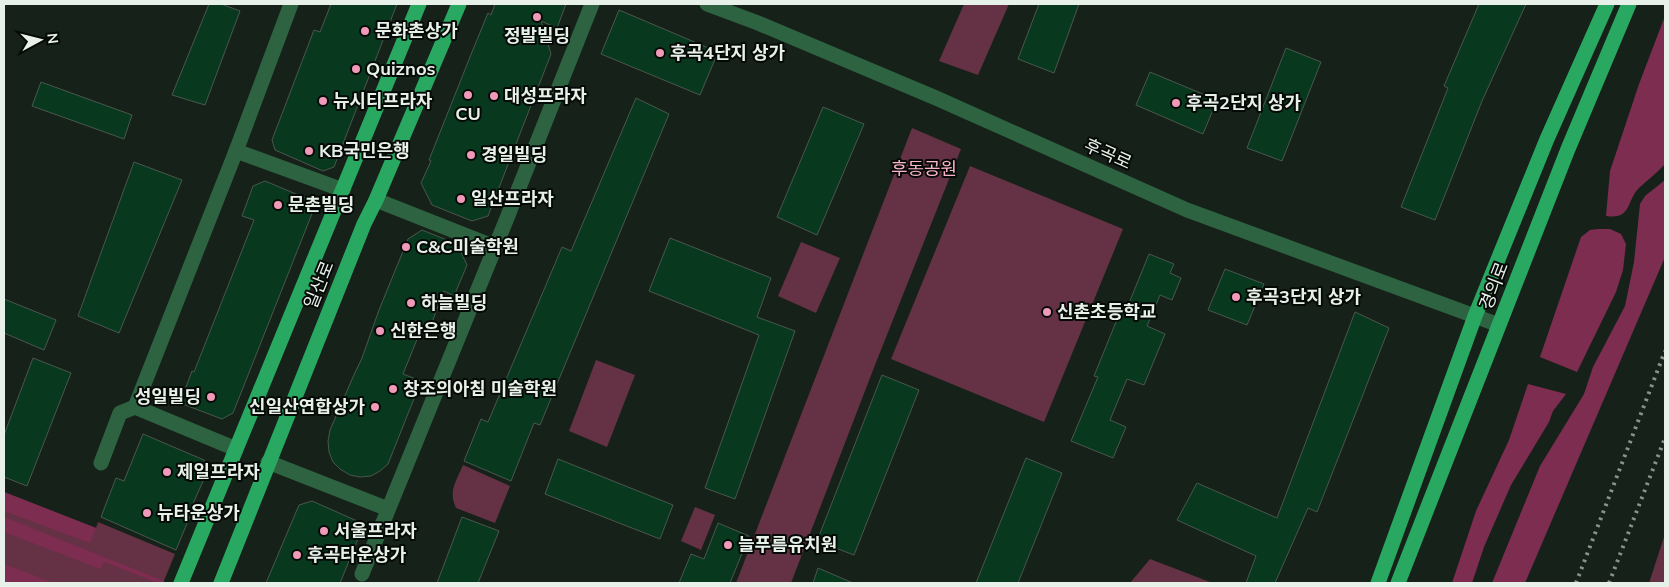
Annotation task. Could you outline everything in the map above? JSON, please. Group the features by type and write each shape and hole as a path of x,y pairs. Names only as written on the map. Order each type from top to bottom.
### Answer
{"main road":[{"name":"일산로","path":"181,583 419,4"},
{"name":"일산로","path":"221,583 360,233 376,200 459,4"},
{"name":"경의로","path":"1378,583 1475,316 1547,138 1607,4"},
{"name":"경의로","path":"1398,583 1568,149 1629,4"}],"street":[{"path":"135,407 236,151 291,4"},
{"path":"362,574 592,4"},
{"name":"후곡로","path":"707,4 758,23 936,98 1187,210 1500,325"},
{"path":"236,151 343,190"},
{"path":"376,200 495,247"},
{"path":"101,463 120,412 135,407 236,449"},
{"path":"268,462 388,509"}],"green space":[{"path":"964,4 1009,4 978,75 939,61"},
{"name":"후동공원","path":"912,128 961,149 791,583 736,583"},
{"path":"970,166 1123,229 1044,422 891,359"},
{"path":"801,242 840,258 816,313 778,296"},
{"path":"596,360 635,375 607,447 569,431"},
{"path":"463,465 510,486 495,523 456,508 453,491"},
{"path":"4,492 96,528 98,522 175,554 163,583 4,583"},
{"path":"695,507 715,515 701,550 681,541"},
{"path":"1665,534 1665,583 1649,583"},
{"path":"1150,559 1210,582 1210,583 1130,583"}],"shaded area":[{"path":"1665,16 1665,164 1639,188 1624,212 1620,215 1606,216 1610,171 1639,84"},
{"path":"1665,180 1665,257 1525,583 1492,583 1540,466 1584,394 1593,367 1625,306 1634,262 1640,204 1645,196"},
{"path":"1610,229 1621,234 1626,244 1623,270 1616,292 1577,372 1540,357 1581,237 1590,230"},
{"path":"1528,384 1566,394 1553,411 1549,422 1511,485 1484,547 1472,583 1452,583 1476,511 1509,440"},
{"path":"4,492 96,528 90,543 4,511"},
{"path":"4,517 164,581 163,583 158,583 104,562 100,569 4,532"},
{"path":"4,564 54,583 4,583"}],"building":[{"path":"209,4 221,4 240,11 205,105 172,95"},
{"name":"뉴시티프라자","path":"331,4 397,4 334,167 323,171 275,150 272,140 314,30 320,32"},
{"path":"495,4 566,4 557,28 541,21 551,54 488,216 472,221 432,205 421,183 488,13 491,15"},
{"path":"1039,4 1079,4 1054,73 1018,59"},
{"path":"1479,4 1526,4 1482,101 1435,220 1401,207 1448,88 1444,86"},
{"name":"후곡4단지 상가","path":"619,10 718,52 700,95 601,54"},
{"path":"1286,48 1321,62 1282,161 1247,148"},
{"name":"후곡2단지 상가","path":"1150,72 1217,100 1203,134 1136,105"},
{"path":"41,82 132,115 124,139 32,106"},
{"path":"636,98 669,114 540,425 534,423 511,481 464,461 481,419 488,422 562,247 571,251"},
{"path":"823,107 864,124 817,235 777,217"},
{"path":"134,162 182,180 119,333 78,316"},
{"path":"265,181 308,199 313,211 233,413 222,419 180,403 254,220 242,216 253,186"},
{"path":"422,230 457,244 467,265 454,296 444,291 429,330 422,327 403,374 421,381 388,464 371,476 360,477 350,475 333,462 329,452 330,430 362,358 408,239"},
{"path":"670,238 771,278 757,317 795,331 735,499 705,488 759,335 649,291"},
{"path":"1149,254 1174,264 1170,273 1181,278 1172,300 1160,295 1147,326 1165,334 1144,385 1127,379 1110,420 1126,427 1113,458 1071,441 1098,377 1094,376 1120,312 1125,313"},
{"name":"후곡3단지 상가","path":"1225,269 1264,284 1247,325 1208,310"},
{"path":"4,299 56,320 44,350 4,333"},
{"path":"1355,312 1389,328 1317,512 1308,508 1275,583 1246,583 1256,556 1177,520 1197,483 1277,518"},
{"path":"33,358 71,373 27,486 4,477 4,435"},
{"path":"882,375 919,390 854,555 817,541"},
{"path":"143,434 204,460 209,468 191,508 193,509 176,550 101,517 116,478 124,481"},
{"path":"1026,458 1062,473 1018,583 976,583"},
{"path":"558,459 673,505 660,539 545,494"},
{"path":"312,501 364,524 340,583 266,583 299,505"},
{"path":"462,517 499,531 478,583 437,583"},
{"name":"늘푸름유치원","path":"718,523 749,536 730,583 679,583 691,554 704,559"},
{"path":"818,568 853,583 813,583"}],"railway":[{"path":"1576,583 1665,351"},
{"path":"1609,583 1665,438"}],"place":[{"name":"정발빌딩","path":"537,17"},
{"name":"문화촌상가","path":"365,31"},
{"name":"후곡4단지 상가","path":"660,53"},
{"name":"Quiznos","path":"356,69"},
{"name":"CU","path":"468,95"},
{"name":"대성프라자","path":"494,96"},
{"name":"뉴시티프라자","path":"323,101"},
{"name":"후곡2단지 상가","path":"1176,103"},
{"name":"KB국민은행","path":"309,151"},
{"name":"경일빌딩","path":"471,155"},
{"name":"일산프라자","path":"461,199"},
{"name":"문촌빌딩","path":"278,205"},
{"name":"C&C미술학원","path":"406,247"},
{"name":"후곡3단지 상가","path":"1236,297"},
{"name":"하늘빌딩","path":"411,303"},
{"name":"신촌초등학교","path":"1047,312"},
{"name":"신한은행","path":"380,331"},
{"name":"창조의아침 미술학원","path":"393,389"},
{"name":"성일빌딩","path":"211,397"},
{"name":"신일산연합상가","path":"375,407"},
{"name":"제일프라자","path":"167,472"},
{"name":"뉴타운상가","path":"147,513"},
{"name":"서울프라자","path":"324,531"},
{"name":"늘푸름유치원","path":"728,545"},
{"name":"후곡타운상가","path":"297,555"}]}
